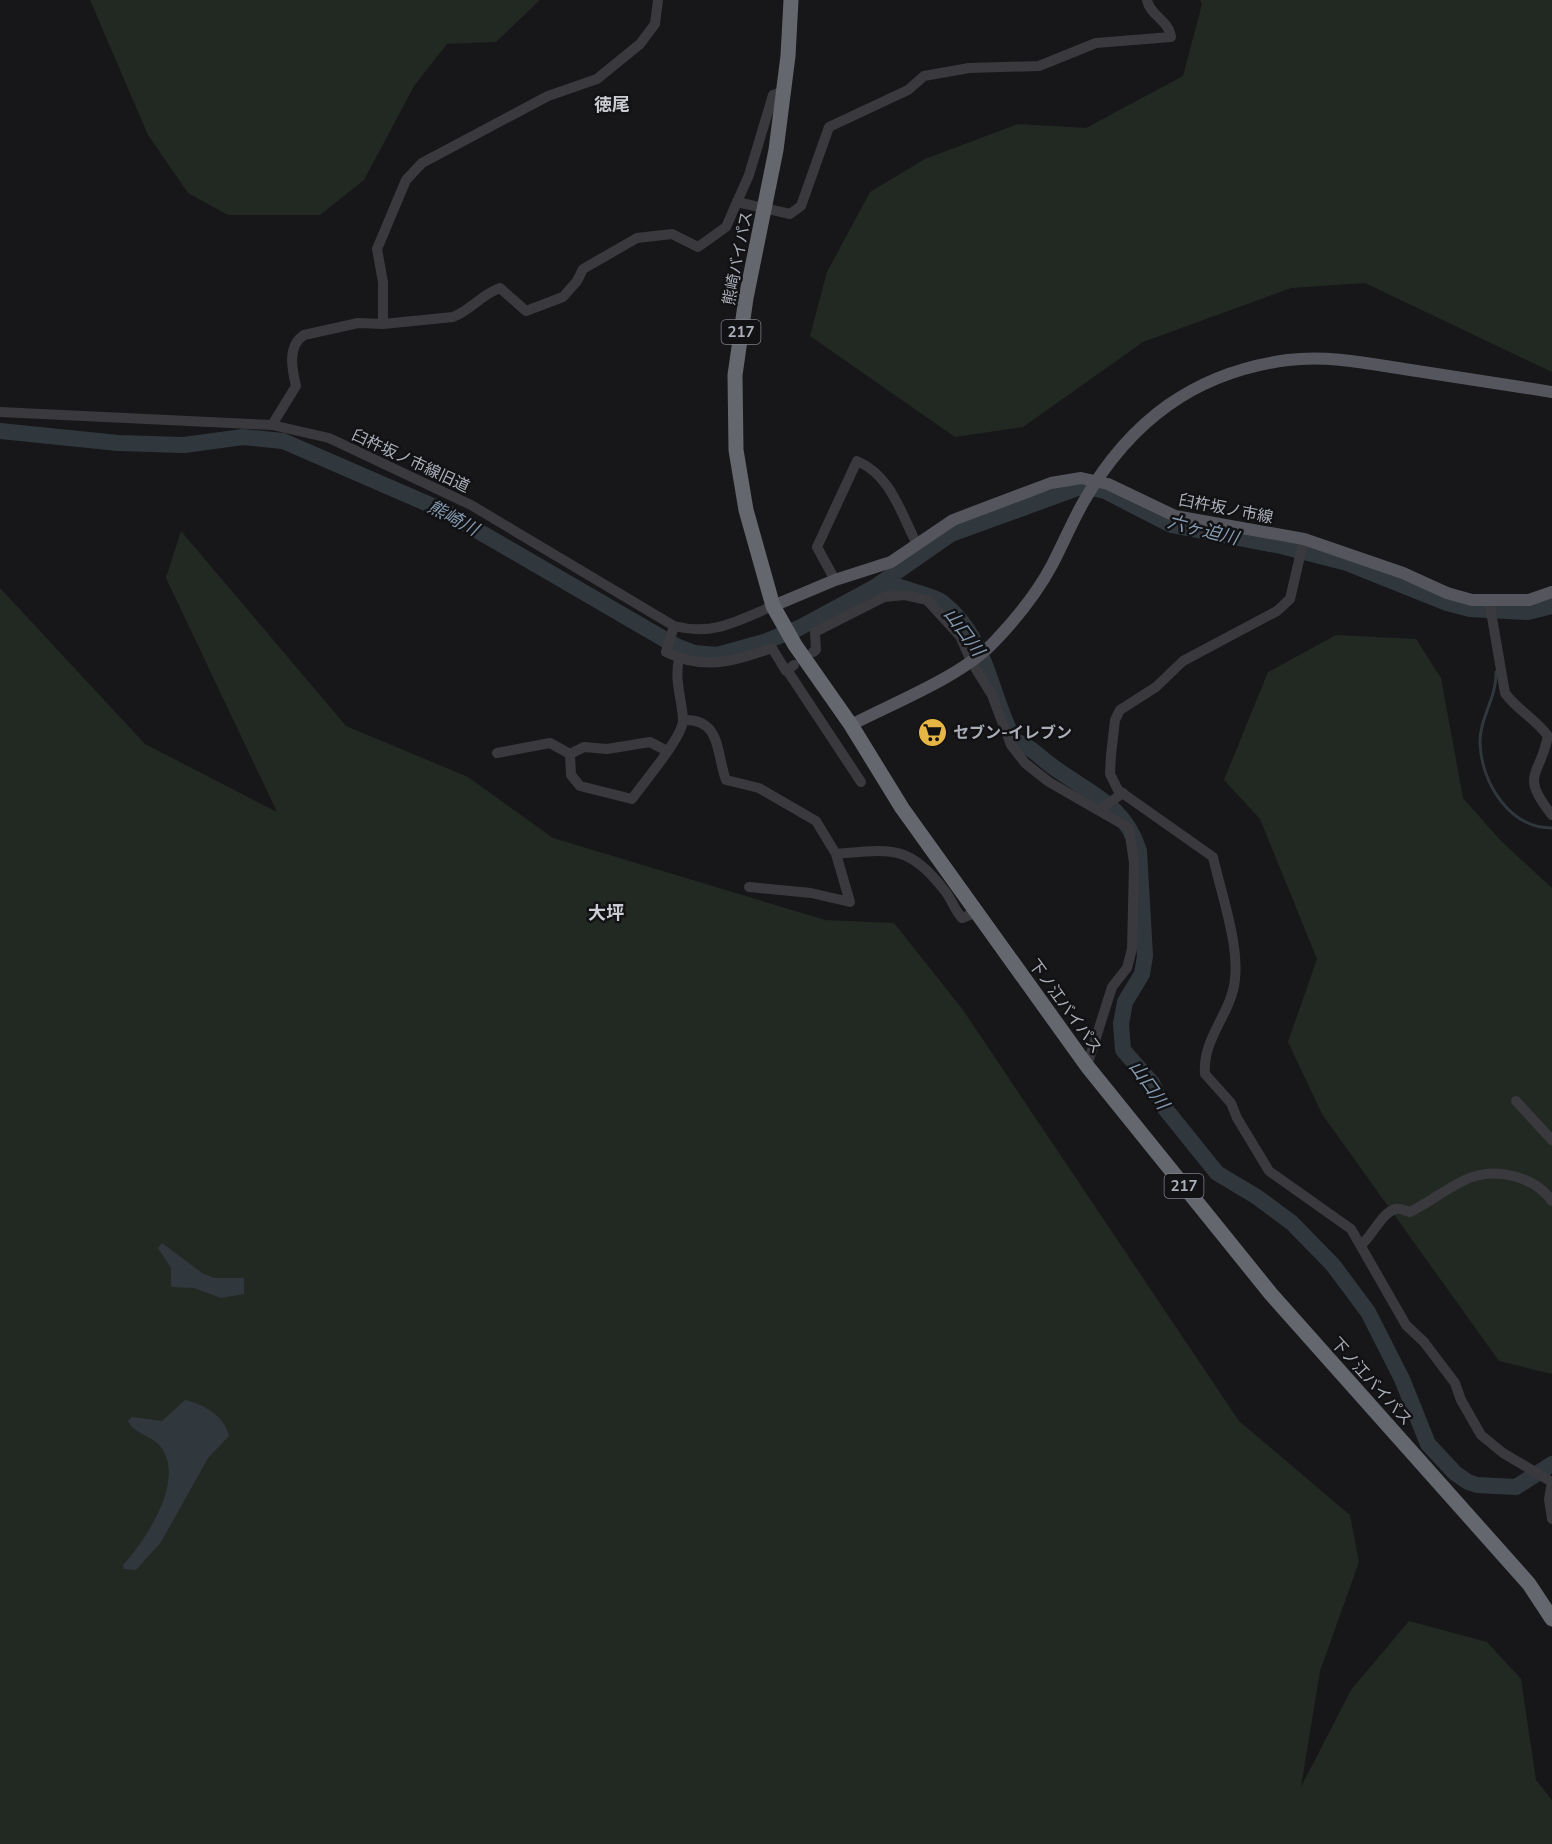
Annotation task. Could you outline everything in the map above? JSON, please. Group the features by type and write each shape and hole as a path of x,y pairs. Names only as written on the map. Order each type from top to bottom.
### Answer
{"highway":[{"name":"熊崎バイパス","path":"773,606 746,510 736,450 735,375 746,298 776,150 788,56 791,0"},
{"name":"下ノ江バイパス","path":"773,606 795,645 851,725 902,808 1087,1066 1271,1294 1529,1584 1552,1619"}],"main road":[{"path":"851,725 973,659 990,646 1025,606 1044,577 1084,501 1121,446 1155,414 1190,390 1231,372 1288,360 1333,358 1552,392"},
{"name":"臼杵坂ノ市線","path":"773,606 835,580 891,562 953,520 1051,483 1081,478 1108,483 1175,516 1303,542 1403,573 1447,593 1472,600 1490,602 1529,600 1552,592"}],"street":[{"path":"383,324 383,282 376,249 406,180 422,163 548,96 597,79 640,44 656,24 658,0"},
{"path":"740,203 790,213 801,206 829,127 908,90 924,76 969,68 1039,66 1096,43 1171,37 1170,27 1148,6 1147,0"},
{"path":"272,425 296,386 291,361 300,338 348,324 383,324 453,318 464,313 488,292 500,288 526,311 563,297 577,281 583,269 637,238 672,234 698,247 726,227 740,203 773,95 784,91"},
{"name":"臼杵坂ノ市線旧道","path":"0,412 272,425 329,438 471,505 674,629 694,631 718,629 773,606"},
{"path":"835,580 817,547 857,461 871,467 885,481 916,544"},
{"path":"1303,542 1290,599 1277,611 1183,661 1156,687 1120,710 1115,720 1110,774 1121,794 1213,857 1232,946 1235,980 1206,1050 1205,1074 1231,1103 1237,1118 1269,1171 1351,1229 1362,1244 1406,1324 1424,1342 1455,1383 1461,1400 1481,1436 1503,1453 1552,1482 1549,1499 1552,1518"},
{"path":"813,652 816,650 814,632 884,597 904,595 927,600 960,636 992,694 1011,745 1025,763 1049,782 1100,809 1129,828 1133,844 1132,949 1127,968 1112,987 1087,1066"},
{"path":"1490,602 1505,693 1513,704 1548,735 1546,750 1533,774 1536,795 1552,815"},
{"path":"674,629 667,650 679,659 705,664 721,664 772,648 790,668 861,782"},
{"path":"570,754 571,775 579,786 632,799 676,739 683,720 677,693 679,659"},
{"path":"812,706 829,694"},
{"path":"683,720 702,722 710,730 718,743 726,780 759,788 816,821 836,854 850,902 811,893 749,887"},
{"path":"843,751 860,740"},
{"path":"570,754 584,747 607,749 650,742 667,751"},
{"path":"497,753 550,743 570,754"},
{"path":"1100,809 1121,794"},
{"path":"836,854 883,851 901,853 927,869 955,903 962,918 976,912"},
{"path":"1516,1101 1536,1126 1552,1140"},
{"path":"1362,1244 1371,1238 1390,1212 1400,1209 1410,1212 1470,1178 1520,1177 1538,1186 1552,1201"}],"shaded area":[{"path":"90,0 540,0 496,42 447,44 414,86 364,180 320,215 228,215 188,193 148,135"},
{"path":"1200,0 1552,0 1552,372 1365,283 1291,288 1143,342 1023,427 955,437 810,336 827,272 870,192 925,159 1018,124 1086,128 1183,76 1202,4"},
{"path":"181,531 346,726 468,777 553,838 825,920 894,923 963,1010 1239,1421 1350,1515 1359,1562 1320,1671 1301,1787 1351,1690 1409,1621 1487,1642 1521,1679 1536,1780 1552,1800 1552,1844 0,1844 0,588 145,744 277,812 166,578"},
{"path":"1336,635 1416,639 1441,678 1463,798 1501,841 1552,888 1552,1374 1499,1361 1322,1114 1288,1042 1317,959 1260,819 1224,780 1268,672"},
{"path":"162,1243 202,1273 214,1278 244,1278 244,1294 221,1298 194,1288 171,1287 171,1268 158,1248"},
{"path":"185,1400 199,1404 212,1412 223,1422 229,1436 208,1458 161,1542 136,1570 124,1569 123,1565 152,1525 166,1492 169,1475 167,1460 160,1446 134,1429 128,1421 132,1417 162,1421"}],"waterway":[{"name":"熊崎川","path":"0,431 118,443 184,445 243,437 283,441 442,510 676,646 694,653 717,655 764,642 799,628 875,587 951,534 1083,486 1105,491 1171,525 1281,546 1347,563 1447,603 1470,609 1528,612 1552,606"},
{"name":"山口川","path":"876,587 896,586 933,597 957,616 978,649 1014,740 1031,749 1104,801 1125,822 1133,835 1139,851 1145,956 1142,974 1125,1002 1121,1024 1123,1050 1152,1083 1163,1106 1217,1173 1257,1197 1292,1223 1333,1265 1368,1312 1402,1379 1428,1444 1455,1473 1477,1485 1516,1487 1552,1464"},
{"path":"1496,672 1494,690 1480,735 1486,774 1492,788 1511,812 1537,826 1552,828"}],"place":[{"name":"セブン-イレブン","path":"932,732"}],"district":[{"name":"徳尾","path":"612,105"},
{"name":"大坪","path":"606,913"}],"water label":[{"name":"六ヶ迫川","path":"1203,530"}]}
